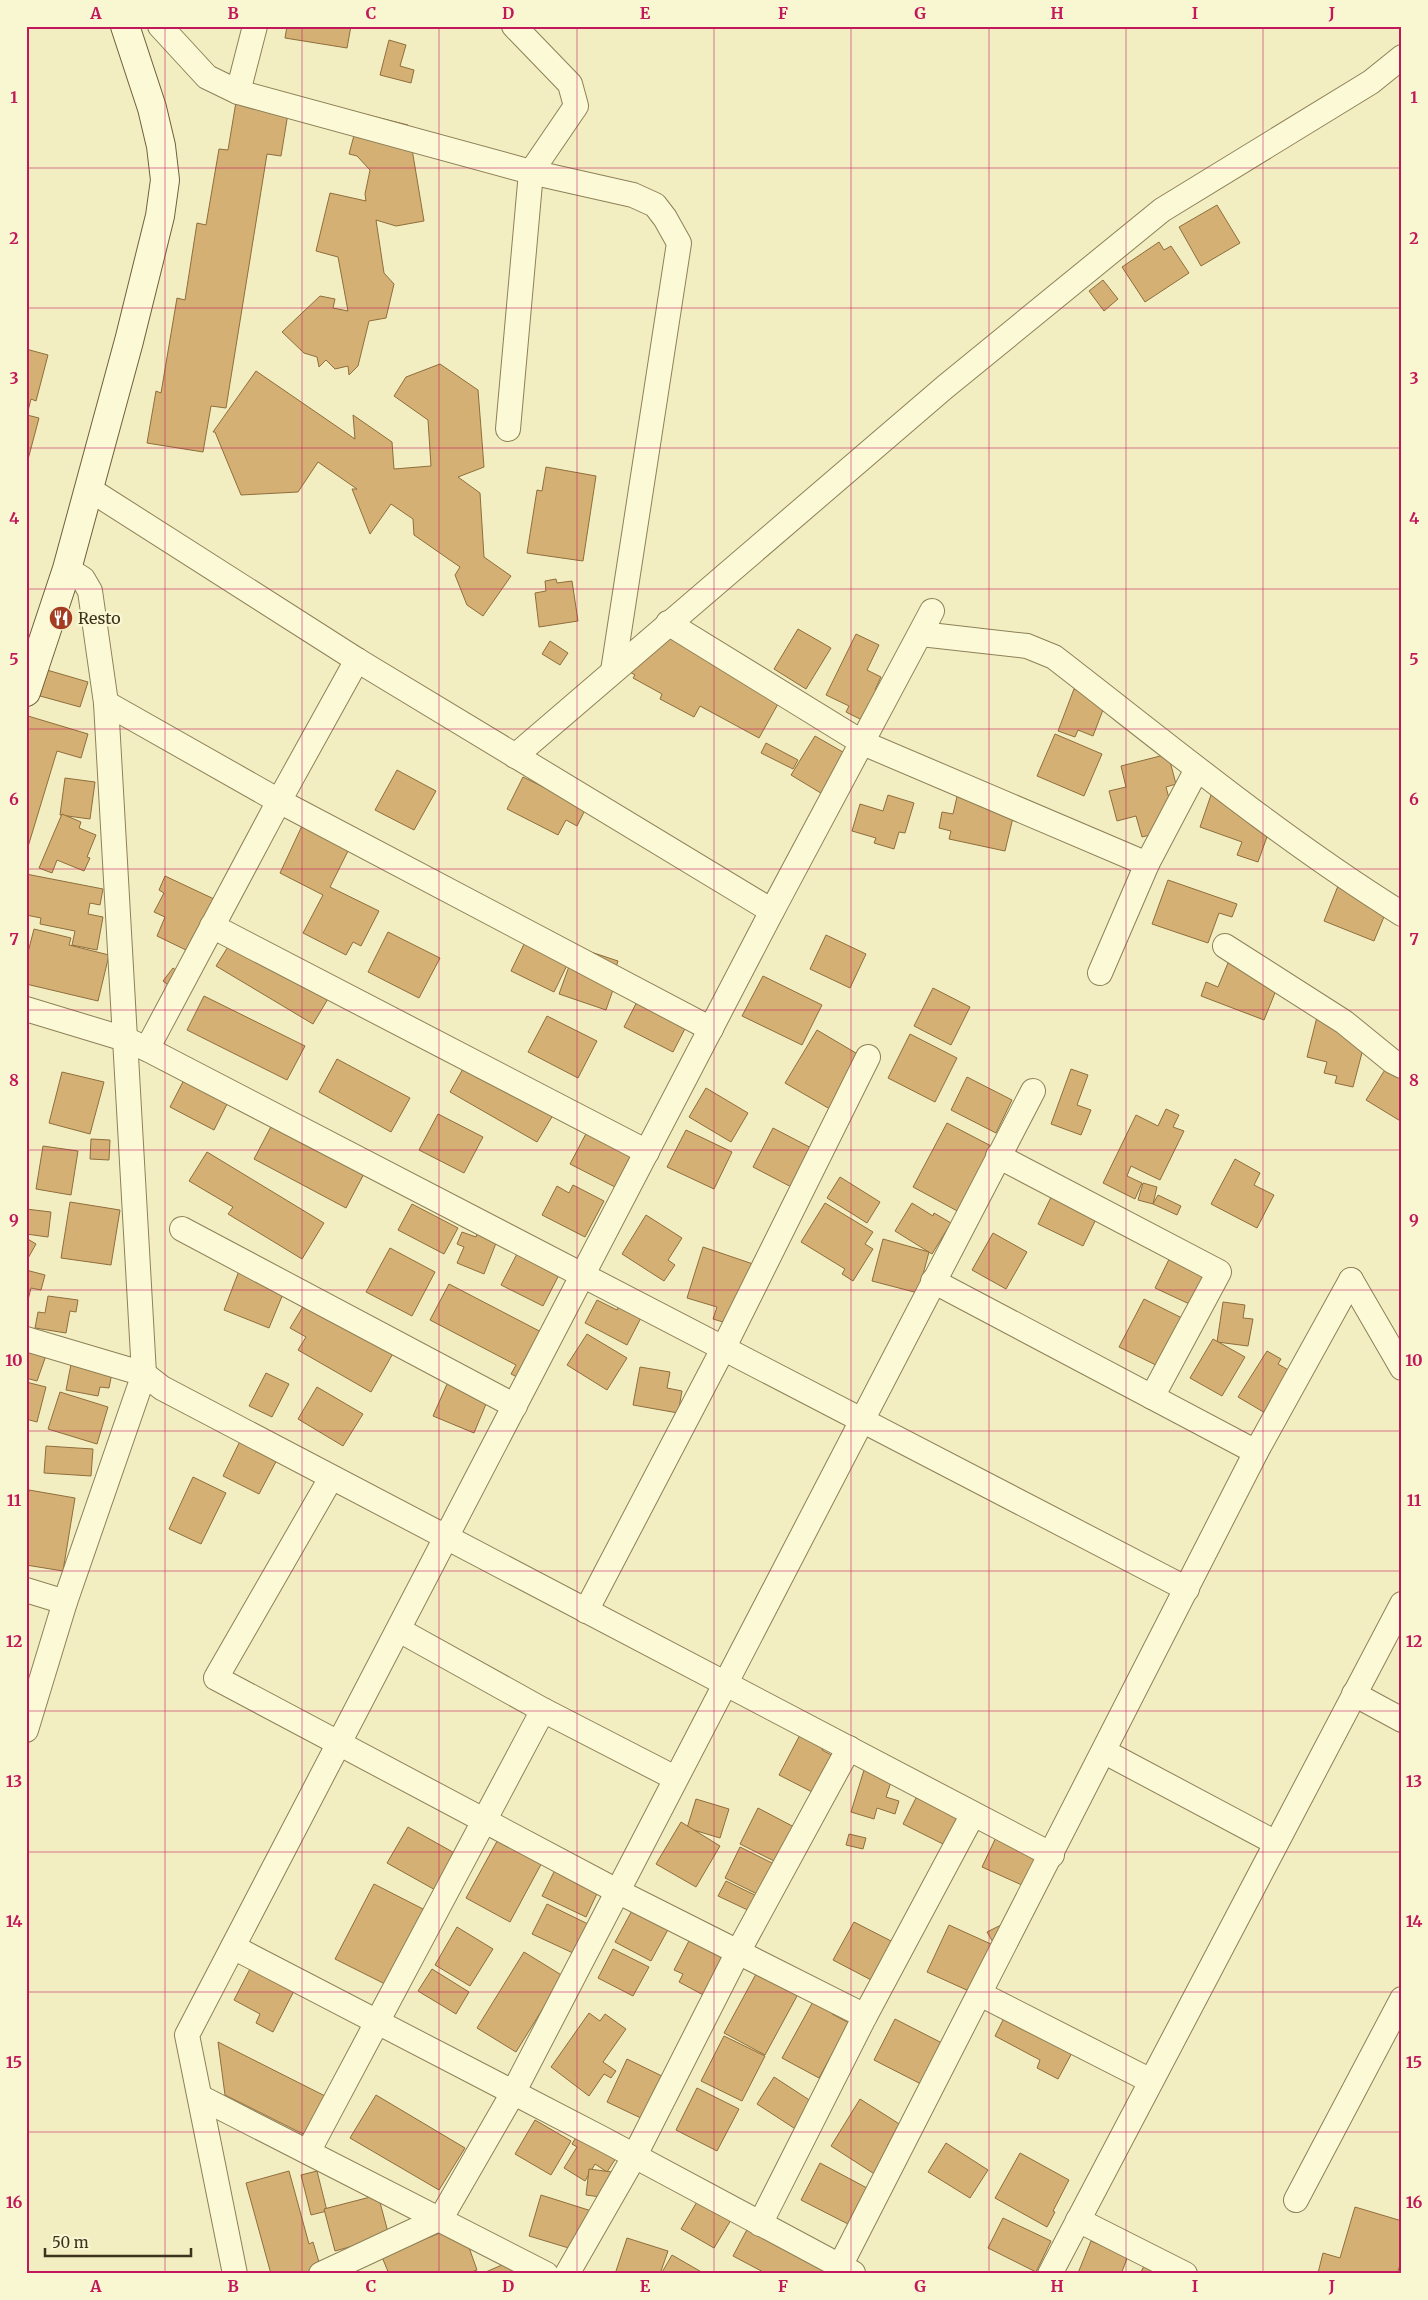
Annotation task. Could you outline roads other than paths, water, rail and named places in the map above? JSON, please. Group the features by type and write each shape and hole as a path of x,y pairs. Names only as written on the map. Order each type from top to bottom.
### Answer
{"street":[{"path":"160,26 207,77 238,92 531,172 633,195 654,205 665,218 679,243 613,671"},
{"path":"238,92 254,26"},
{"path":"508,429 531,172 576,106 570,84 514,26"},
{"path":"26,692 35,637 68,569 160,216 165,180 161,146 152,108 125,27"},
{"path":"515,756 945,387 1162,210 1371,82 1402,57"},
{"path":"89,489 357,660 772,911"},
{"path":"26,1730 65,1602 144,1374 106,703 90,591 82,579 68,569"},
{"path":"235,2274 188,2034 772,911 932,611"},
{"path":"668,623 862,742 1147,864"},
{"path":"921,634 1027,646 1054,657 1197,769 1354,885 1402,914"},
{"path":"147,1049 279,801 357,660"},
{"path":"106,703 279,801 711,1029"},
{"path":"1100,973 1147,864 1197,769"},
{"path":"212,926 647,1152"},
{"path":"1225,946 1344,1022 1392,1061 1402,1066"},
{"path":"26,1009 125,1039 147,1049 582,1276 862,1418 1187,1589"},
{"path":"586,1611 724,1347 868,1057"},
{"path":"321,2274 441,2218 513,2092 724,1682 1033,1091"},
{"path":"998,1156 1220,1272 1152,1397"},
{"path":"182,1229 515,1406"},
{"path":"233,1947 513,2092 844,2271 980,1994 1105,1752 1256,1452 1351,1280 1402,1368"},
{"path":"933,1281 1256,1452"},
{"path":"26,1339 144,1374 162,1388 446,1539 724,1682 1052,1855"},
{"path":"331,1478 216,1678 617,1891 865,2016"},
{"path":"26,1590 65,1602"},
{"path":"1050,2274 1402,1604"},
{"path":"398,1630 543,1710 675,1778"},
{"path":"1354,1694 1402,1720"},
{"path":"308,2152 543,1710"},
{"path":"567,2274 634,2157 738,1952 849,1748"},
{"path":"1105,1752 1276,1843"},
{"path":"760,2224 865,2016 973,1814"},
{"path":"980,1994 1151,2081"},
{"path":"1296,2200 1402,1999"},
{"path":"200,2097 441,2218 546,2274"},
{"path":"1078,2220 1185,2274"}],"place":[{"name":"Resto","path":"61,618"}]}
